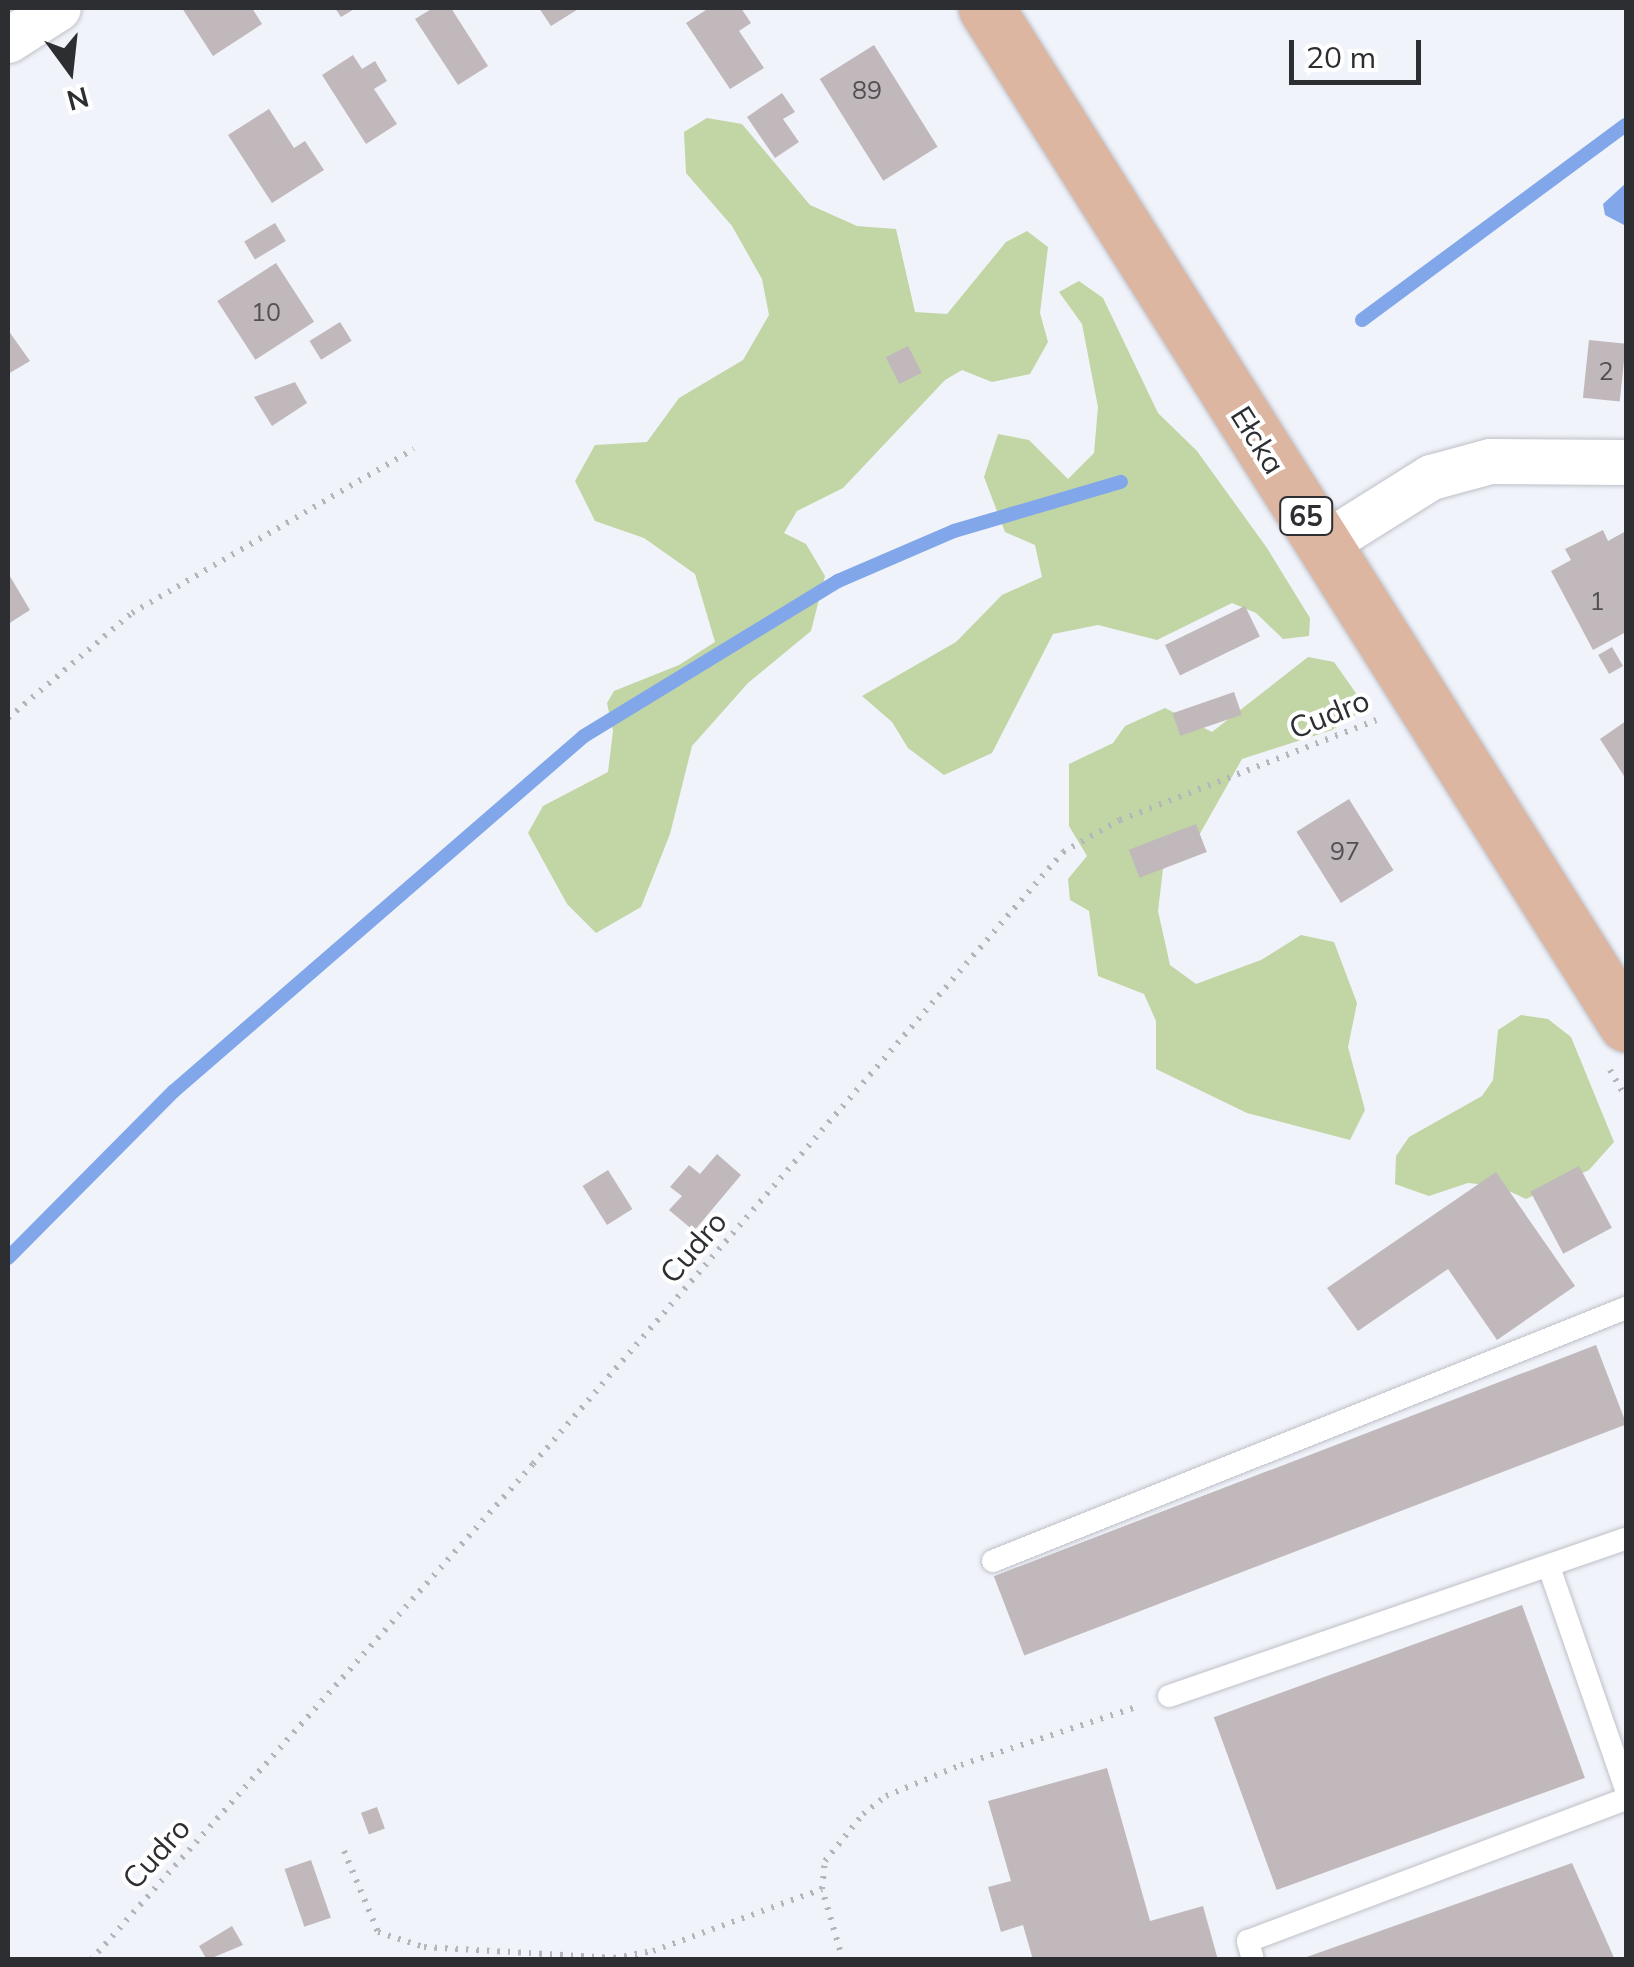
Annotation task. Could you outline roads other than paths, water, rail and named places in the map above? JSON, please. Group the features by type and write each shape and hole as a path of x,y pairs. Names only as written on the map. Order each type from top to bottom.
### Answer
{"main road":[{"name":"Ełcka","path":"986,8 1626,1024"}],"street":[{"path":"8,40 58,8"},
{"path":"1324,544 1446,472 1490,461 1626,462"}],"lane":[{"path":"993,1561 1626,1308"},
{"path":"1169,1696 1626,1538"},
{"path":"1549,1567 1626,1789"},
{"path":"1253,1960 1248,1940 1626,1799"}],"water":[{"path":"1626,183 1626,226 1605,215 1603,204"}],"waterway":[{"path":"1362,320 1626,125"},
{"path":"8,1258 174,1091 584,736 838,581 954,531 1121,482"}]}
